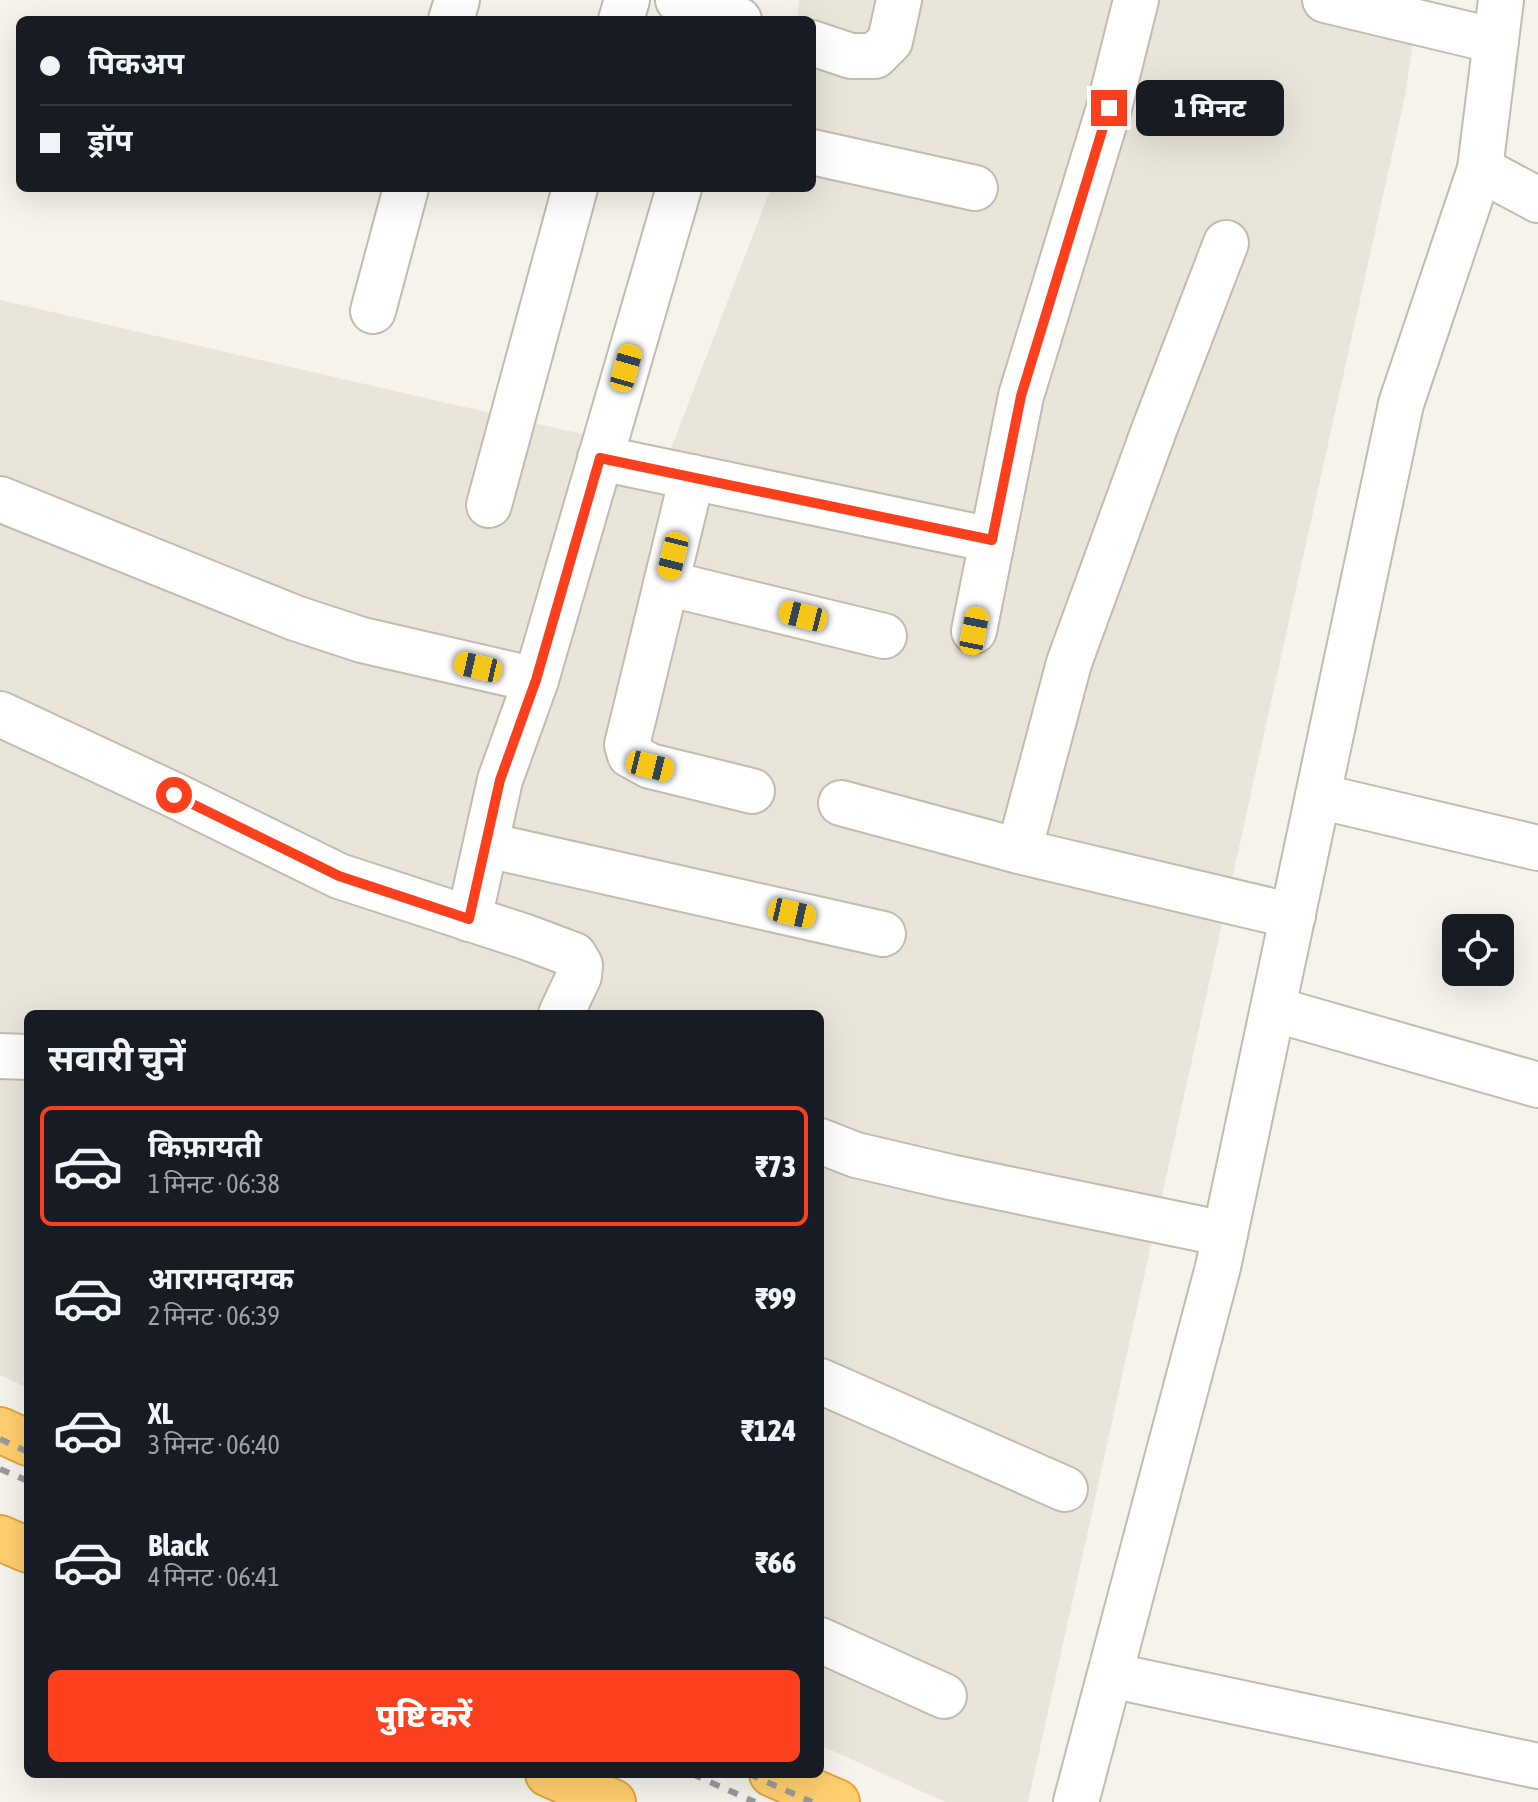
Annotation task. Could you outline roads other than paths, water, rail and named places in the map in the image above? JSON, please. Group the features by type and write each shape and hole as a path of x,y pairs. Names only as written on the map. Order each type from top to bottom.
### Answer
{"highway":[{"path":"0,1430 24,1441"},
{"path":"0,1538 24,1548"},
{"path":"557,1778 613,1802"},
{"path":"781,1778 837,1802"}],"street":[{"path":"678,0 723,16"},
{"path":"816,44 851,56 875,56 890,41 899,0"},
{"path":"974,631 1021,396 1100,138 1136,0"},
{"path":"1076,1802 1225,1234 1401,404 1480,169 1498,20 1325,0"},
{"path":"816,153 975,188"},
{"path":"1480,169 1538,200"},
{"path":"373,311 405,192"},
{"path":"489,505 574,192"},
{"path":"469,919 500,780 536,680 678,192"},
{"path":"1019,851 1069,663 1226,243"},
{"path":"600,458 992,540"},
{"path":"692,477 627,745 630,755 650,766 752,791"},
{"path":"0,499 295,618 362,640 536,680"},
{"path":"666,583 884,636"},
{"path":"0,714 339,876 574,955 580,965 579,976 563,1010"},
{"path":"1318,796 1538,848"},
{"path":"841,803 1019,851 1293,916"},
{"path":"487,845 883,934"},
{"path":"1273,1009 1538,1085"},
{"path":"0,1056 24,1057"},
{"path":"824,1143 856,1155 923,1171 1225,1234"},
{"path":"824,1383 1065,1489"},
{"path":"824,1642 944,1696"},
{"path":"1110,1675 1538,1766"}],"railway":[{"path":"0,1439 24,1450"},
{"path":"0,1469 24,1479"},
{"path":"701,1778 755,1802"},
{"path":"758,1778 812,1802"}]}
